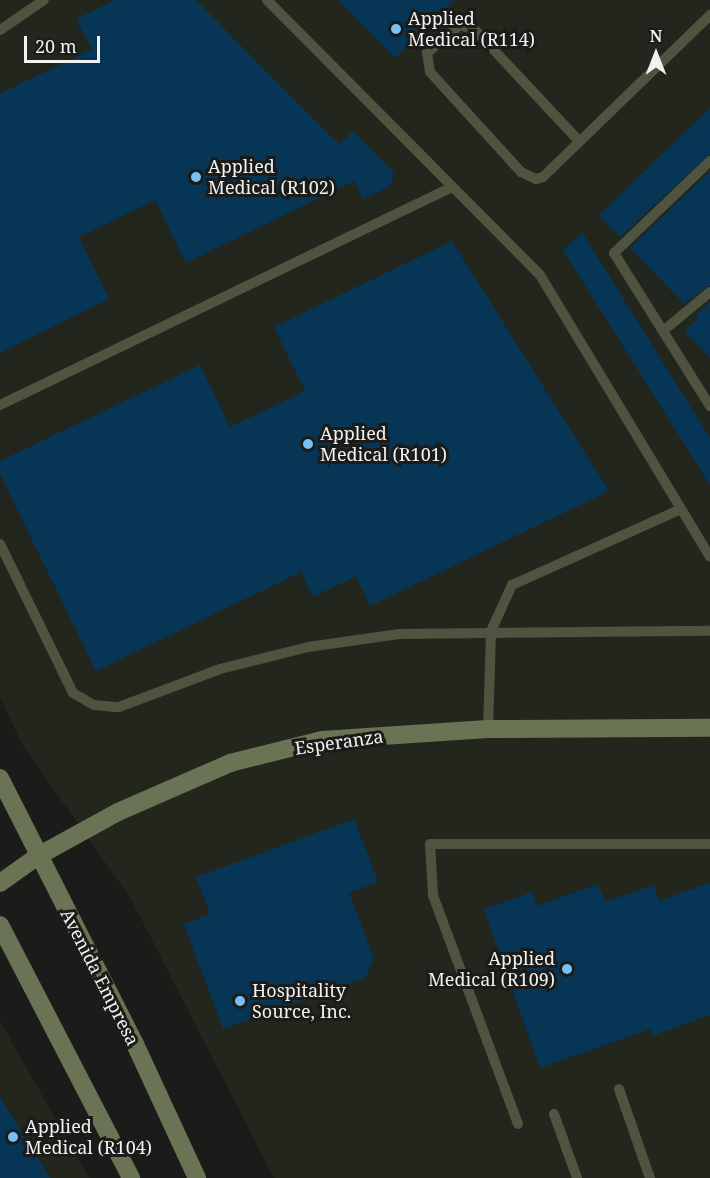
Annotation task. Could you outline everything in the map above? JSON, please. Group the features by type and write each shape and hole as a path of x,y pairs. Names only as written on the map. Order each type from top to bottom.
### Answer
{"street":[{"name":"Esperanza","path":"0,883 38,856 118,812 230,764 322,740 488,729 710,728"},
{"name":"Avenida Empresa","path":"0,778 135,1044 197,1178"},
{"path":"0,925 131,1178"}],"lane":[{"path":"0,30 44,0"},
{"path":"267,0 540,275 710,557"},
{"path":"579,141 475,30 460,25 427,53 430,72 530,178 543,177 710,15"},
{"path":"710,161 614,253 710,406"},
{"path":"0,405 452,187"},
{"path":"663,331 710,292"},
{"path":"488,729 491,631 512,585 681,509"},
{"path":"0,544 72,693 94,705 119,707 220,669 308,647 399,634 491,631 710,631"},
{"path":"518,1124 433,895 430,844 710,844"},
{"path":"619,1089 650,1178"},
{"path":"554,1114 577,1178"}],"shaded area":[{"path":"0,0 710,0 710,1178 274,1178 131,899 23,746 0,697"},
{"path":"0,1021 89,1178 0,1178"}],"building":[{"name":"Applied Medical (R102)","path":"115,0 196,0 339,144 353,131 394,173 390,186 363,199 354,181 186,263 155,200 79,237 109,299 0,353 0,94 92,49 76,19"},
{"name":"Applied Medical (R114)","path":"338,0 455,0 395,58"},
{"path":"710,108 710,154 620,237 599,215"},
{"path":"710,171 710,285 684,304 630,248"},
{"path":"582,232 710,438 710,485 563,250"},
{"name":"Applied Medical (R101)","path":"452,241 609,491 370,606 356,576 313,597 301,572 96,671 0,474 0,461 200,365 230,427 305,391 274,327"},
{"path":"710,302 710,358 684,331 698,318 695,315"},
{"path":"354,819 378,882 349,893 374,959 365,978 223,1029 184,924 210,914 196,877"},
{"name":"Applied Medical (R109)","path":"710,883 710,1015 653,1036 650,1029 540,1068 484,909 532,892 537,906 598,884 605,902 653,885 659,901"},
{"name":"Applied Medical (R104)","path":"0,1097 50,1178 0,1178"}],"place":[{"name":"Applied Medical (R114)","path":"396,29"},
{"name":"Applied Medical (R102)","path":"196,177"},
{"name":"Applied Medical (R101)","path":"308,444"},
{"name":"Applied Medical (R109)","path":"567,969"},
{"name":"Hospitality Source, Inc.","path":"240,1001"},
{"name":"Applied Medical (R104)","path":"13,1137"}]}
